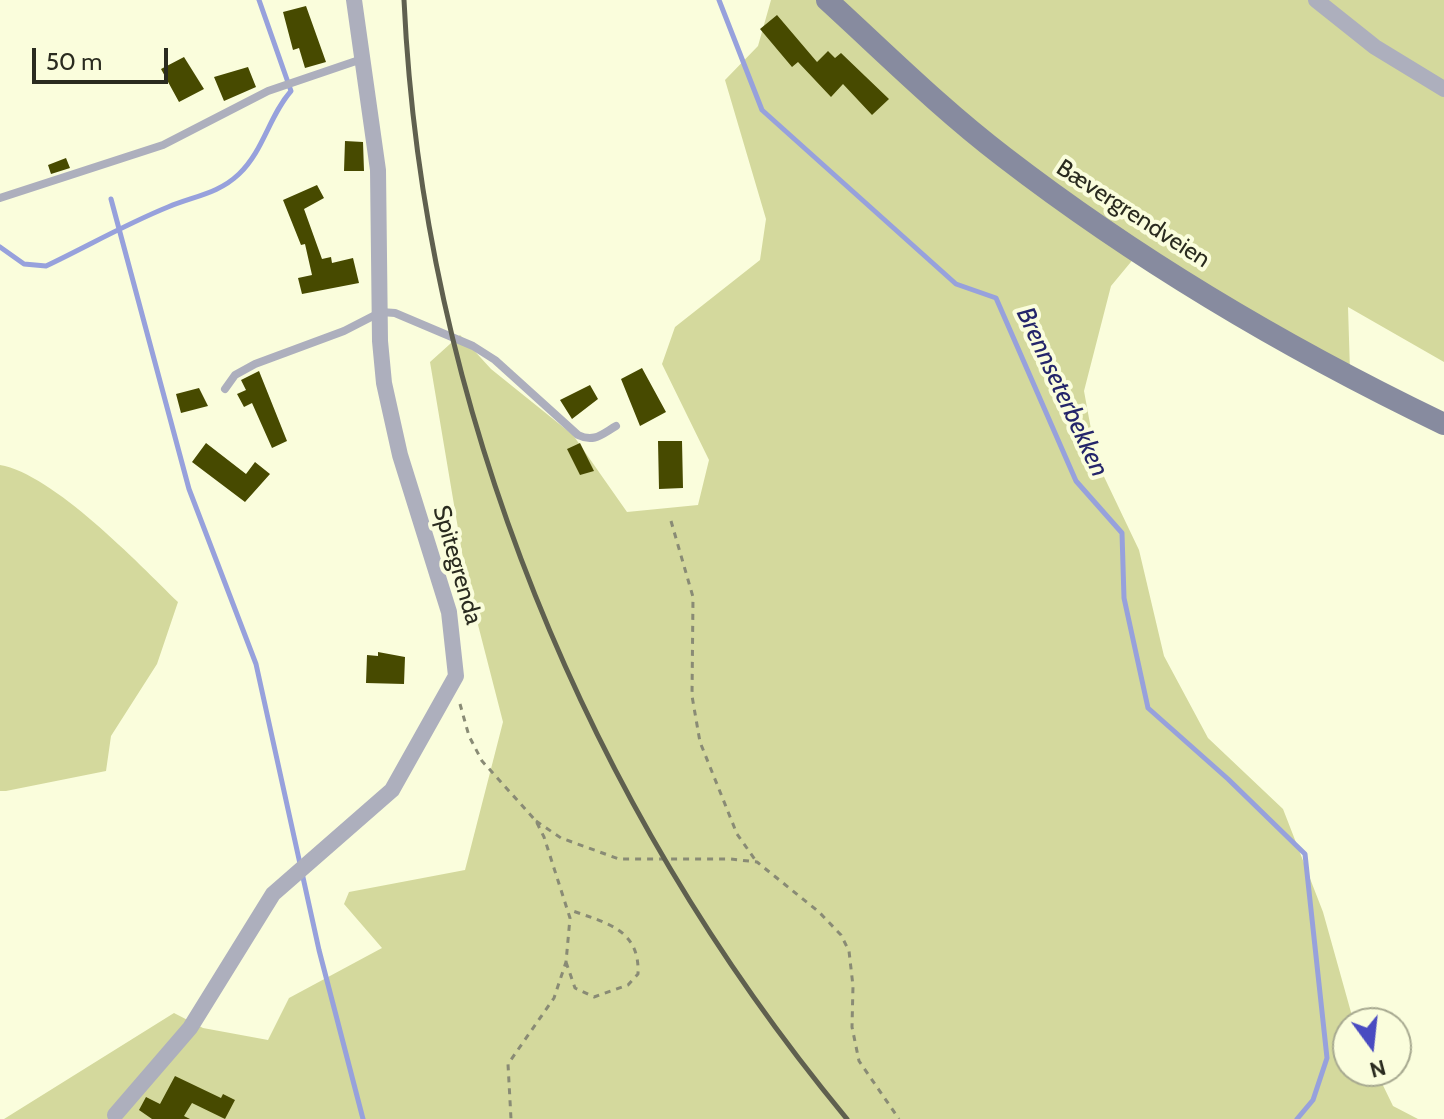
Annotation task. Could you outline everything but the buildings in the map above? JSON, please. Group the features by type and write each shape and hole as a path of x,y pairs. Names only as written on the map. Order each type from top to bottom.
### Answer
{"main road":[{"name":"Bævergrendveien","path":"827,0 980,138 1042,186 1244,317 1331,367 1444,424"}],"street":[{"name":"Spitegrenda","path":"354,0 378,170 380,341 388,406 449,612 457,669 453,686"},
{"path":"1316,0 1375,47 1444,89"},
{"path":"113,1117 190,1028 273,894 392,790 419,748 435,708 453,686"}],"lane":[{"path":"0,198 163,145 268,91 363,58"},
{"path":"225,389 235,375 255,364 344,331 381,312 395,313 473,346 506,368 587,440 616,426"}],"path":[{"path":"671,521 693,597 692,696 700,742 737,834 757,862 819,912 841,935 849,951 853,986 852,1027 859,1061 899,1119"},
{"path":"453,686 475,750 536,821 552,854 571,931 566,962 554,998 508,1064 511,1119"},
{"path":"536,821 561,838 619,859 731,859 757,862"},
{"path":"566,962 575,988 594,997 614,992 638,974 634,943 623,932 568,909"}],"green space":[{"path":"771,0 1444,0 1444,362 1348,307 1350,371 1135,257 1111,286 1084,391 1097,462 1139,550 1164,656 1208,738 1283,809 1323,912 1350,1007 1332,1007 1332,1087 1384,1087 1393,1106 1418,1119 4,1119 174,1013 203,1028 268,1040 289,998 382,948 344,904 349,892 465,870 503,722 467,582 430,362 460,335 491,369 573,435 627,512 698,505 709,460 662,364 675,327 760,260 766,219 725,80 758,46"},
{"path":"0,465 21,472 69,502 178,602 157,664 111,736 106,771 6,791 0,791"}],"waterway":[{"path":"0,247 24,264 46,266 121,228 214,190 239,174 255,154 291,91 259,0"},
{"name":"Brennseterbekken","path":"719,0 762,110 956,284 996,298 1076,481 1122,533 1124,598 1148,708 1228,779 1305,854 1327,1058 1313,1100 1297,1119"},
{"path":"111,199 189,489 256,664 319,950 363,1119"}],"railway":[{"path":"404,0 418,153 445,303 484,451 535,595 598,735 671,869 754,998 847,1119"}]}
